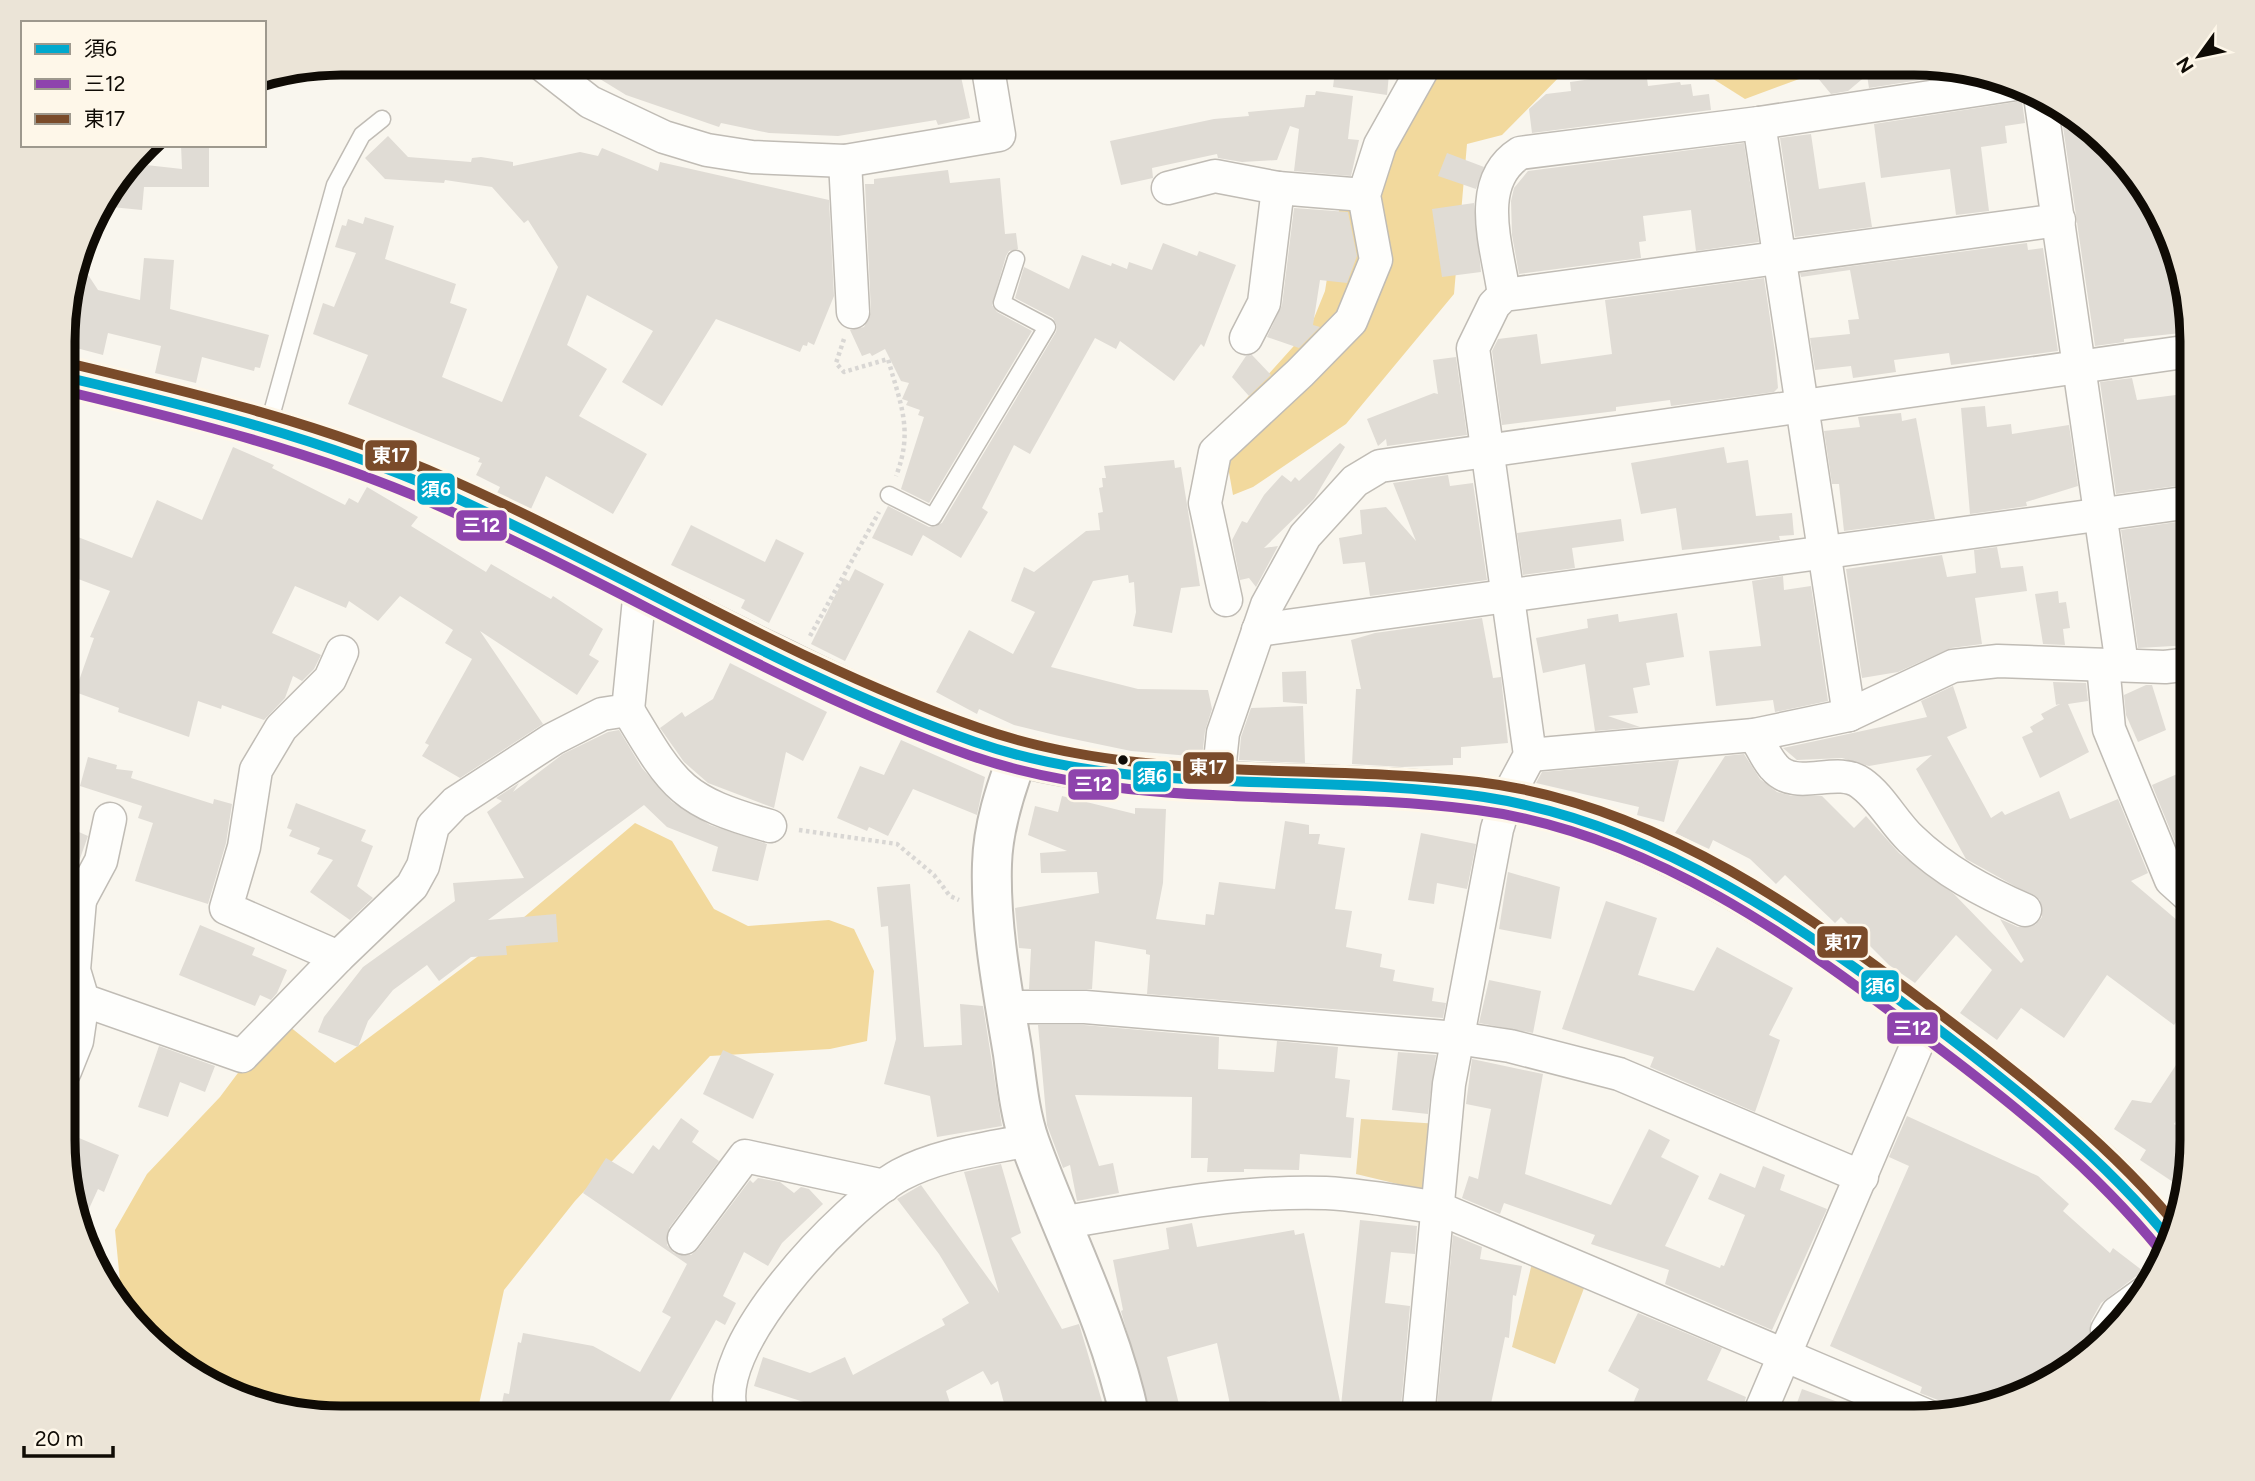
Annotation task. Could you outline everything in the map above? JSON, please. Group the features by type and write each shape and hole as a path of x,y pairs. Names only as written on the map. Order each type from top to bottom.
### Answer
{"main road":[{"path":"75,379 268,427 446,494 916,721 1018,756 1115,773 1417,790 1506,800 1608,831 1745,895 1805,932 2045,1112 2129,1191 2163,1232"},
{"path":"1018,756 1004,793 992,862 1005,1007 1029,1140 1114,1355 1127,1406"}],"street":[{"path":"555,75 590,102 664,137 706,150 752,157 845,161 999,135 989,75"},
{"path":"1226,600 1205,503 1215,452 1351,321 1376,260 1364,195 1380,145 1419,75"},
{"path":"1504,295 1490,195 1495,178 1505,162 1520,153 1759,123 1994,87"},
{"path":"2042,108 2100,515 2112,665 2109,729 2171,880 2180,888"},
{"path":"1759,123 1849,715"},
{"path":"845,161 853,312"},
{"path":"1168,188 1215,176 1278,188 1364,195"},
{"path":"1246,338 1264,303 1278,188"},
{"path":"1419,1406 1457,1038 1489,860 1506,800 1530,755 1473,348 1494,305 1504,295 2059,220"},
{"path":"1219,780 1223,733 1267,605 1305,536 1354,481 1380,466 2180,353"},
{"path":"1258,630 2180,504"},
{"path":"640,589 628,710 664,771 691,797 727,814 770,826"},
{"path":"338,957 226,908 243,847 256,771 281,728 330,679 342,652"},
{"path":"1530,755 1754,735 1849,715 1953,666 1998,661 2180,665"},
{"path":"83,1000 242,1056 338,957 412,886 423,866 433,826 455,803 552,739 602,714 628,710"},
{"path":"1754,735 1774,767 1791,778 1849,777 1861,783 1910,839 1939,863 1983,891 2025,910"},
{"path":"75,894 102,861 110,819"},
{"path":"75,973 83,1000 75,1044"},
{"path":"1005,1007 1085,1007 1457,1038 1510,1046 1619,1074 1861,1177"},
{"path":"1763,1406 1927,1021"},
{"path":"725,1406 735,1365 752,1329 800,1264 843,1219 884,1186 918,1166 941,1158 1029,1140"},
{"path":"684,1238 745,1156 884,1186"},
{"path":"1061,1223 1161,1204 1285,1193 1371,1197 1438,1208 1902,1406"}],"lane":[{"path":"268,427 335,185 362,135 382,119"},
{"path":"889,495 933,517 1047,327 1002,303 1016,259"}],"path":[{"path":"794,664 889,495 903,459 907,430 888,359 845,372 836,363 853,312"},
{"path":"770,826 897,844 934,875 950,896 995,917"}],"shaded area":[{"path":"1403,75 1561,75 1502,135 1467,144 1454,294 1346,424 1253,487 1233,495 1221,427 1310,328 1325,291 1337,216 1360,157"},
{"path":"1707,75 1804,75 1802,78 1745,99"},
{"path":"635,823 672,841 714,909 748,926 829,920 854,929 874,971 867,1041 830,1049 710,1056 575,1201 504,1290 479,1406 341,1406 289,1401 256,1392 224,1378 179,1351 153,1328 121,1288 115,1230 147,1174 220,1097 279,1018 335,1063 477,957"},
{"path":"1361,1119 1440,1124 1427,1191 1356,1174"},
{"path":"1532,1263 1586,1283 1555,1364 1512,1347"}],"building":[{"path":"594,75 961,75 970,118 938,125 936,120 838,136 769,133 721,123 719,127 626,95"},
{"path":"1334,75 1389,75 1387,95 1333,87"},
{"path":"1647,75 1648,86 1680,82 1681,85 1691,84 1693,96 1709,94 1711,110 1532,133 1529,109 1546,94 1571,91 1570,82"},
{"path":"1867,75 1848,91 1831,94 1817,77"},
{"path":"1867,75 1939,77 1869,88"},
{"path":"1316,91 1353,96 1348,139 1359,140 1351,176 1294,171 1299,129 1290,126 1277,160 1242,162 1218,158 1217,154 1152,168 1153,178 1121,185 1110,141 1214,119 1249,116 1248,112 1304,107 1306,95 1315,95"},
{"path":"2022,101 2025,123 2005,126 2007,143 1981,147 1989,211 1956,215 1950,169 1881,178 1874,124"},
{"path":"2062,121 2102,153 2125,179 2152,224 2166,256 2175,289 2180,333 2124,339 2124,342 2095,346"},
{"path":"1811,134 1819,189 1865,182 1872,227 1795,237 1780,138"},
{"path":"388,136 408,157 471,162 472,158 481,157 513,162 513,166 580,152 598,156 602,148 658,171 660,162 829,200 834,296 814,345 808,342 800,352 716,319 662,406 622,382 653,331 587,295 567,345 607,369 579,416 647,454 613,514 546,476 531,509 497,493 500,487 476,475 482,463 478,462 480,458 348,404 368,355 313,334 323,303 334,307 356,253 335,247 342,225 346,226 348,219 363,224 365,217 394,226 385,259 456,284 450,303 467,309 442,377 502,402 558,267 528,220 524,223 492,187 445,180 444,183 385,179 365,158"},
{"path":"1744,143 1759,242 1696,251 1691,210 1643,216 1646,241 1639,242 1641,258 1519,274 1512,235 1511,201 1514,188 1528,171"},
{"path":"181,147 209,147 209,187 144,187 142,210 112,207 146,160 146,165 182,169"},
{"path":"1447,153 1484,167 1476,189 1438,176"},
{"path":"948,170 950,183 1000,178 1005,234 1016,233 1018,249 1009,251 1006,256 992,305 997,312 1032,331 929,503 901,489 924,417 918,415 920,410 906,405 908,401 902,399 909,383 901,381 885,349 872,356 870,353 862,356 850,330 864,327 871,312 865,184 874,184 874,179"},
{"path":"1474,203 1481,272 1442,277 1432,209"},
{"path":"1294,208 1348,212 1357,256 1347,283 1320,280 1313,325 1320,327 1299,348 1267,337 1282,305"},
{"path":"1163,243 1197,256 1199,251 1236,265 1204,347 1201,344 1174,381 1120,341 1116,349 1095,338 1030,454 1014,445 982,508 988,512 961,558 923,535 912,556 872,538 888,506 929,527 942,523 1056,332 1057,326 1053,318 1015,298 1024,267 1069,289 1082,255 1111,266 1112,263 1127,269 1129,262 1152,270"},
{"path":"2027,243 2028,250 2043,248 2058,351 1951,365 1949,353 1894,360 1896,372 1853,378 1851,366 1815,370 1810,338 1850,334 1848,320 1859,319 1850,270 1801,277 1800,273"},
{"path":"144,258 174,260 170,309 269,335 260,368 255,367 254,371 202,357 196,383 155,373 161,346 108,333 103,355 75,348 80,289 85,270 98,290 140,300"},
{"path":"1764,278 1775,352 1778,388 1774,392 1671,406 1670,400 1616,407 1616,411 1502,425 1492,351 1498,339 1537,334 1541,364 1612,354 1605,300"},
{"path":"1252,355 1271,375 1249,396 1232,377 1246,356"},
{"path":"1456,357 1467,435 1387,446 1386,439 1378,446 1367,419 1434,393 1438,394 1433,360"},
{"path":"2132,378 2137,400 2180,394 2180,485 2116,494 2100,382"},
{"path":"1985,406 1987,427 2011,424 2012,434 2069,425 2078,486 2026,502 2027,506 1970,514 1961,408"},
{"path":"1901,413 1902,421 1916,418 1935,519 1844,531 1839,484 1832,484 1824,431 1860,427 1858,417"},
{"path":"1340,443 1345,447 1314,499 1264,548 1278,546 1256,587 1249,578 1240,580 1232,540 1242,521 1247,523 1264,495 1282,475 1291,482 1295,477 1299,481"},
{"path":"233,447 274,465 272,468 345,505 349,498 358,503 367,487 418,517 411,526 486,572 491,564 551,599 553,596 603,629 589,655 599,661 577,695 480,631 543,724 460,778 422,756 429,745 425,743 472,659 445,643 453,630 400,596 378,621 349,601 346,608 295,586 272,633 321,655 314,669 302,681 293,676 285,698 264,720 222,705 221,709 198,701 189,737 118,712 119,708 75,692 94,638 90,637 110,591 75,578 75,536 132,558 157,500 202,520"},
{"path":"1724,447 1727,463 1748,460 1756,516 1792,513 1794,535 1779,536 1780,540 1682,550 1676,508 1641,514 1631,463"},
{"path":"1174,460 1175,468 1181,467 1200,586 1181,588 1172,633 1133,626 1136,612 1134,582 1129,583 1128,575 1093,581 1051,667 1138,689 1208,690 1212,709 1205,731 1202,757 1131,751 1059,736 1014,725 979,709 977,714 936,692 969,630 1013,654 1035,612 1011,601 1024,567 1034,572 1086,531 1100,530 1098,513 1103,512 1099,488 1103,487 1102,478 1106,478 1104,466"},
{"path":"1448,475 1450,486 1473,483 1487,580 1370,596 1365,562 1343,564 1339,538 1362,534 1360,510 1386,507 1416,541 1393,483"},
{"path":"1621,519 1624,541 1572,548 1575,568 1523,575 1517,533"},
{"path":"2180,522 2180,646 2138,648 2121,530"},
{"path":"691,525 765,562 776,539 804,553 769,623 741,608 745,600 671,565"},
{"path":"1997,547 2001,568 2023,566 2027,591 1975,598 1982,644 1951,648 1898,672 1862,678 1846,569 1942,555 1947,577 1976,573 1974,550"},
{"path":"855,569 884,584 845,661 811,644 844,578 849,581"},
{"path":"1783,576 1784,590 1811,586 1828,701 1775,712 1773,700 1716,706 1709,651 1761,646 1752,581"},
{"path":"2058,591 2059,603 2066,602 2070,628 2063,629 2065,645 2043,644 2035,594"},
{"path":"1677,613 1684,657 1646,663 1650,685 1633,688 1638,713 1608,716 1640,727 1595,731 1585,664 1543,673 1536,638 1588,628 1587,619 1618,614 1619,622"},
{"path":"1482,618 1493,678 1501,677 1508,743 1461,747 1461,758 1453,758 1453,765 1402,767 1352,764 1356,689 1361,689 1351,640 1375,633"},
{"path":"730,663 827,712 803,761 786,752 774,808 708,783 684,762 660,728 682,712 685,717 713,699"},
{"path":"1306,671 1307,704 1283,702 1282,672"},
{"path":"2053,682 2086,683 2088,701 2068,704 2089,752 2040,778 2022,737 2033,732 2030,727 2044,719 2041,714 2060,704 2056,705"},
{"path":"2152,685 2166,730 2138,742 2126,715 2124,695"},
{"path":"1953,686 1967,728 1947,737 1991,818 2002,811 2005,815 2059,791 2070,819 2118,799 2148,873 2131,881 2180,923 2180,1017 2174,1025 2107,975 2064,1038 2021,1008 1997,1040 1960,1013 1992,970 1956,935 1915,983 1889,965 1841,917 1835,923 1785,875 1776,884 1750,859 1713,840 1709,849 1675,833 1725,756 1744,754 1760,779 1777,792 1792,796 1822,796 1854,828 1866,816 1899,853 1954,894 2021,963 2024,960 2000,919 2018,927 2035,925 2042,917 2040,900 1966,859 1916,769 1932,755 1869,766 1842,758 1797,760 1783,748 1927,717 1921,701"},
{"path":"1303,706 1305,763 1239,760 1241,737 1251,708"},
{"path":"619,730 642,768 672,802 710,825 767,844 758,881 712,871 718,847 667,827 644,805 488,920 556,914 558,942 506,946 507,955 471,957 439,981 427,965 393,990 368,1021 358,1047 318,1032 324,1017 363,967 455,901 453,883 524,878 487,812 502,801 496,798 519,783 513,792 563,754 608,732"},
{"path":"901,740 985,777 977,815 913,789 888,836 869,827 867,831 837,818 860,766 884,775"},
{"path":"88,757 117,765 116,769 133,771 131,778 213,804 214,799 232,804 226,843 208,904 135,881 153,823 138,818 142,806 80,786"},
{"path":"1679,760 1664,822 1637,815 1639,807 1536,783 1542,772"},
{"path":"2180,773 2180,854 2152,785"},
{"path":"1062,796 1135,814 1135,808 1166,809 1163,883 1156,919 1205,925 1206,914 1214,915 1219,882 1275,889 1285,821 1309,825 1309,834 1320,834 1318,844 1345,848 1335,909 1352,911 1346,947 1382,954 1380,967 1395,970 1393,981 1434,988 1432,1001 1446,1003 1443,1018 1147,994 1150,955 1146,954 1146,950 1095,941 1092,989 1029,989 1031,949 1019,948 1015,908 1099,893 1097,872 1041,873 1040,853 1067,851 1028,835 1035,806 1058,812"},
{"path":"296,803 366,830 361,841 373,846 357,886 373,898 350,920 310,892 333,860 317,854 320,848 289,836 292,830 287,828"},
{"path":"75,830 88,836 77,867 75,866"},
{"path":"1421,833 1476,844 1467,889 1437,883 1434,904 1408,900"},
{"path":"1508,872 1560,887 1551,939 1499,929"},
{"path":"910,884 924,1047 962,1045 960,1004 983,1006 1002,1126 937,1137 930,1096 884,1084 896,1039 888,926 881,927 877,887"},
{"path":"1606,901 1657,918 1638,975 1694,991 1717,947 1793,988 1769,1035 1780,1040 1755,1112 1650,1067 1654,1057 1562,1029"},
{"path":"200,925 255,948 252,955 287,970 271,1000 260,995 255,1006 179,975"},
{"path":"1489,980 1541,991 1533,1033 1479,1023"},
{"path":"1038,1025 1084,1025 1219,1037 1218,1069 1274,1072 1277,1041 1338,1047 1335,1078 1350,1080 1346,1117 1354,1118 1351,1158 1300,1154 1299,1170 1244,1169 1244,1172 1207,1172 1208,1158 1191,1158 1192,1097 1075,1095 1099,1166 1113,1163 1119,1193 1077,1201 1070,1165 1063,1168 1047,1125"},
{"path":"159,1046 215,1066 205,1092 180,1082 168,1117 138,1107"},
{"path":"723,1050 774,1074 753,1119 703,1094"},
{"path":"1398,1052 1436,1055 1428,1114 1392,1110"},
{"path":"1472,1059 1543,1074 1525,1174 1611,1205 1649,1129 1670,1140 1661,1157 1699,1176 1665,1246 1720,1268 1721,1265 1724,1266 1745,1215 1708,1199 1720,1173 1755,1188 1763,1166 1785,1175 1780,1190 1827,1209 1772,1330 1665,1284 1669,1270 1591,1244 1595,1235 1504,1203 1500,1214 1462,1198 1469,1176 1478,1179 1491,1109 1466,1104"},
{"path":"2176,1065 2180,1068 2180,1115 2174,1124 2180,1128 2180,1143 2176,1149 2179,1151 2176,1184 2140,1160 2146,1150 2114,1129 2132,1100 2151,1103"},
{"path":"1907,1116 2038,1176 2069,1204 2063,1211 2110,1253 2113,1248 2144,1272 2101,1303 2091,1321 2091,1338 2061,1361 1999,1392 1966,1401 1941,1404 1938,1400 1920,1393 1922,1387 1830,1346 1909,1166 1889,1157"},
{"path":"681,1118 699,1131 692,1142 719,1161 669,1228 667,1245 674,1253 691,1255 698,1249 750,1180 753,1183 758,1178 780,1182 794,1193 801,1187 809,1189 823,1204 782,1243 768,1266 744,1252 723,1296 736,1303 725,1325 716,1320 667,1406 501,1406 504,1393 509,1394 518,1342 521,1343 523,1333 593,1346 640,1372 671,1317 662,1312 687,1264 583,1193 606,1158 633,1174 653,1145 659,1150"},
{"path":"75,1136 119,1155 104,1192 98,1189 86,1215 80,1192"},
{"path":"1001,1164 1021,1233 1011,1238 1062,1329 1079,1324 1103,1406 1005,1406 998,1381 991,1385 983,1371 946,1391 951,1406 809,1406 813,1405 754,1386 763,1357 810,1373 845,1357 853,1375 945,1325 942,1319 969,1303 939,1254 897,1199 921,1185 999,1293 964,1172"},
{"path":"1360,1220 1417,1226 1415,1254 1391,1252 1385,1303 1410,1306 1401,1406 1341,1406"},
{"path":"1192,1223 1197,1247 1294,1230 1295,1235 1304,1233 1341,1406 1271,1406 1270,1401 1230,1406 1217,1343 1167,1357 1179,1406 1148,1406 1121,1311 1123,1310 1113,1260 1169,1249 1166,1228"},
{"path":"1453,1235 1482,1247 1480,1259 1522,1266 1516,1296 1513,1295 1509,1338 1505,1337 1491,1406 1437,1406"},
{"path":"1638,1313 1722,1348 1707,1380 1746,1397 1743,1406 1632,1406 1639,1389 1608,1371"},
{"path":"1802,1389 1849,1406 1796,1406"}],"transit line":[{"name":"東17","path":"75,365 262,412 403,460 515,510 843,673 979,728 1039,746 1163,765 1352,773 1478,782 1544,794 1608,814 1670,840 1730,871 1788,906 1899,983 2071,1119 2127,1171 2169,1216"},
{"name":"須6","path":"75,379 162,400 306,440 399,474 511,524 839,687 975,742 1037,760 1164,778 1356,785 1484,797 1547,810 1609,830 1668,855 1725,884 1834,953 1887,991 2061,1128 2118,1182 2163,1232"},
{"name":"三12","path":"75,393 297,453 432,503 566,566 832,699 969,755 1031,773 1094,785 1157,792 1349,800 1477,810 1540,822 1600,841 1659,866 1716,895 1825,964 1990,1088 2050,1138 2107,1191 2157,1246"}]}
